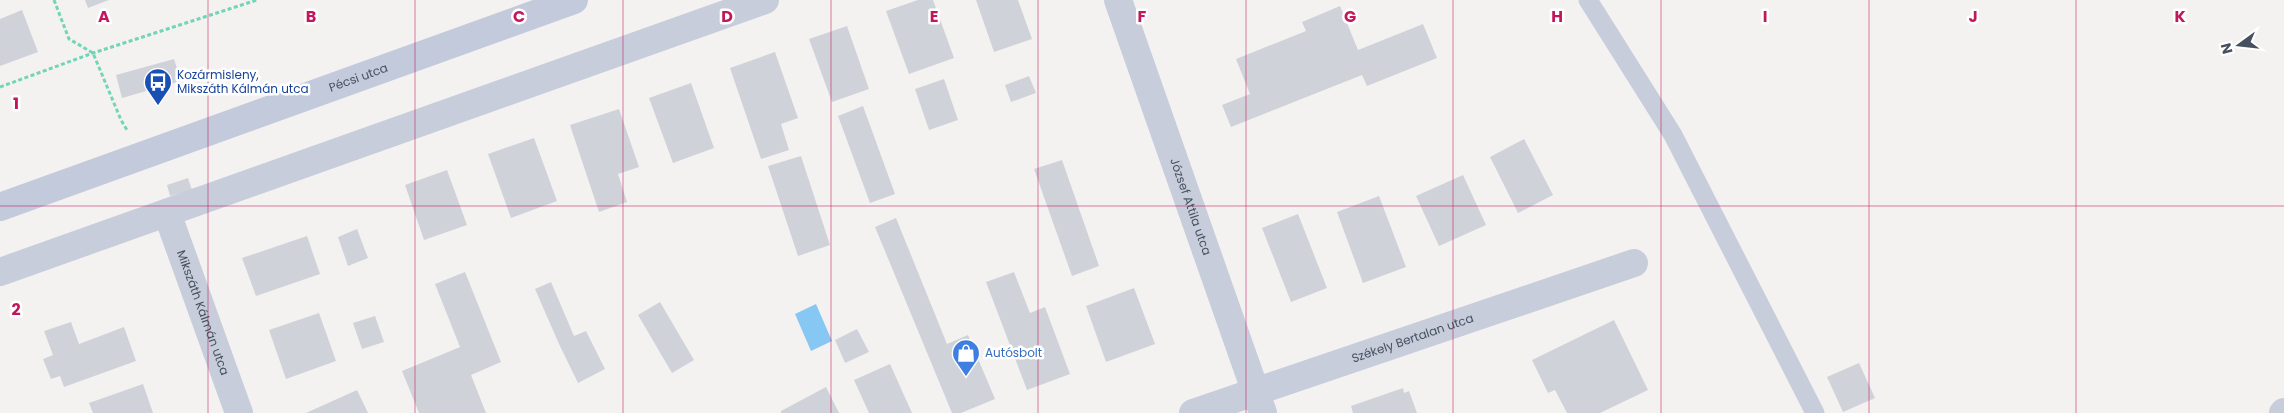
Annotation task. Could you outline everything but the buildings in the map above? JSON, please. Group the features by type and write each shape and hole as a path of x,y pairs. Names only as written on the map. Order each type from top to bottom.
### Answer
{"main road":[{"name":"Pécsi utca","path":"0,207 574,0"}],"street":[{"path":"0,272 765,0"},
{"name":"József Attila utca","path":"1118,0 1259,402"},
{"name":"Mikszáth Kálmán utca","path":"168,213 238,413"},
{"name":"Székely Bertalan utca","path":"1193,413 1259,402 1634,263"}],"lane":[{"path":"1588,0 1673,135 1815,413"}],"path":[{"path":"54,0 69,39 93,53 121,120 144,155"},
{"path":"0,88 93,53 257,0"}],"water":[{"path":"816,304 832,341 811,351 795,314"}],"place":[{"name":"Kozármisleny, Mikszáth Kálmán utca","path":"158,106"},
{"name":"Autósbolt","path":"966,377"}]}
